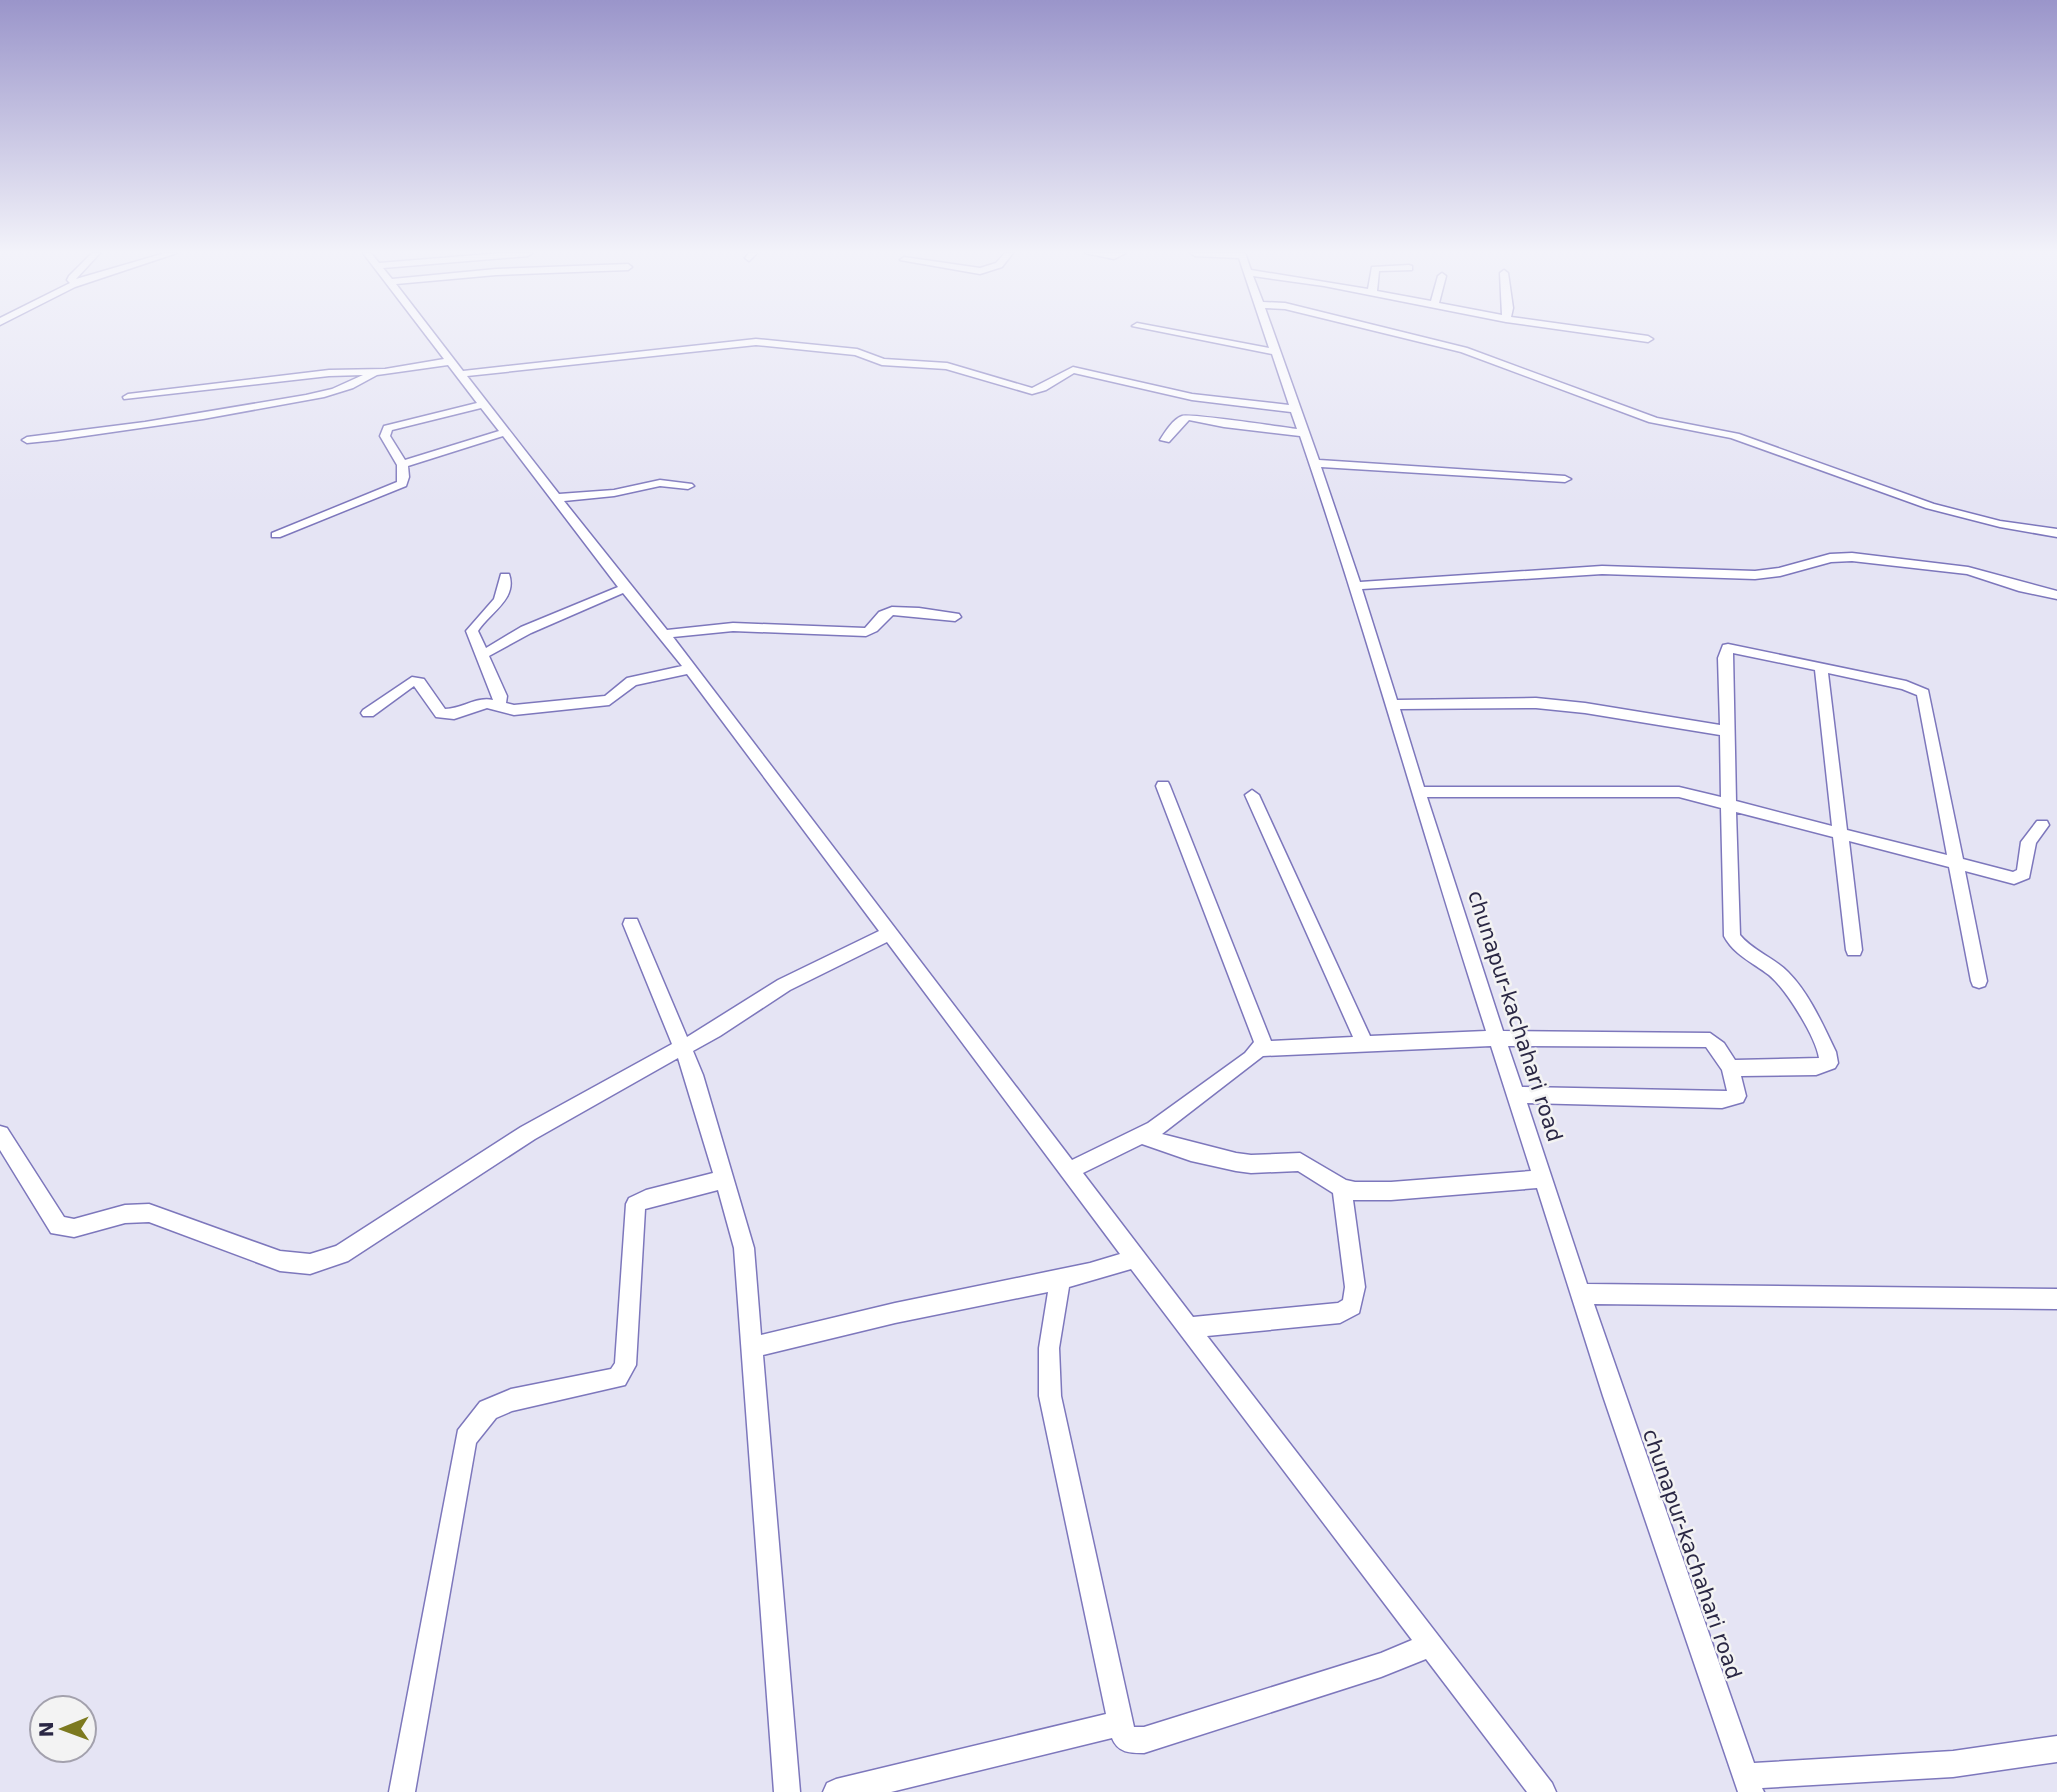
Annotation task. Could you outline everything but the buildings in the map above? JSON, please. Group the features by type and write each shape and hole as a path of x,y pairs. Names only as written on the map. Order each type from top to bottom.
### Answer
{"street":[{"path":"433,337 625,588 690,668 1188,1328 1543,1792"},
{"path":"1193,337 1276,352"},
{"name":"chunapur-kachahari road","path":"1270,337 1355,586 1581,1294 1684,1603 1748,1784"},
{"path":"1406,337 1464,349 1653,421 1735,436 1930,506 2000,524 2057,533"},
{"path":"1631,337 1648,339"},
{"path":"128,397 329,373 457,368 761,342 857,352 882,362 947,366 1032,391 1040,390 1064,372 1073,370 1183,396 1296,409"},
{"path":"27,440 141,426 272,403 350,386 375,372"},
{"path":"276,534 402,484 403,464 388,444 386,430 484,404"},
{"path":"1165,440 1182,419 1189,417 1224,424 1304,433"},
{"path":"403,464 506,432"},
{"path":"1314,463 1565,479"},
{"path":"556,498 614,493 660,483 688,485"},
{"path":"1355,586 1602,570 1755,575 1780,572 1839,557 1968,571 2057,595"},
{"path":"499,706 500,696 473,629 502,599 506,588 505,577"},
{"path":"484,654 526,631 625,588"},
{"path":"664,634 733,627 866,632 873,629 884,614 894,610 955,617"},
{"path":"1730,1068 1816,1068 1827,1065 1830,1059 1788,984 1773,969 1738,945 1732,936 1726,649 1737,648 1912,687 1923,693 1979,981"},
{"path":"1821,667 1854,950"},
{"path":"368,713 407,682 416,680 444,715 479,704 514,710 609,700 632,681 690,668"},
{"path":"1391,705 1536,703 1585,708 1727,731"},
{"path":"1163,786 1261,1032 1261,1049"},
{"path":"1419,792 1666,791 1728,803 2014,878 2022,876 2026,869 2029,842 2042,825"},
{"path":"1252,795 1365,1044"},
{"path":"631,924 694,1075 744,1248 787,1792"},
{"path":"0,1133 58,1226 74,1228 125,1214 149,1213 280,1261 320,1263 361,1243 557,1116 732,1021 784,985 891,933"},
{"path":"1070,1170 1143,1136 1261,1049 1498,1038 1710,1040 1730,1068 1737,1096 1722,1100 1517,1095"},
{"path":"1143,1136 1191,1152 1251,1164 1300,1162 1342,1188 1368,1192 1544,1179"},
{"path":"402,1792 467,1438 488,1410 511,1399 618,1378 625,1365 636,1204 724,1179"},
{"path":"1188,1328 1348,1310 1354,1300 1355,1287 1342,1188"},
{"path":"753,1347 895,1313 1104,1269 1136,1258"},
{"path":"1060,1279 1049,1348 1048,1385 1120,1723 1128,1740 1143,1740 1381,1665 1432,1644"},
{"path":"1581,1294 2057,1299"},
{"path":"836,1792 1039,1745 1120,1723"},
{"path":"1748,1784 1953,1764 2057,1749"}]}
